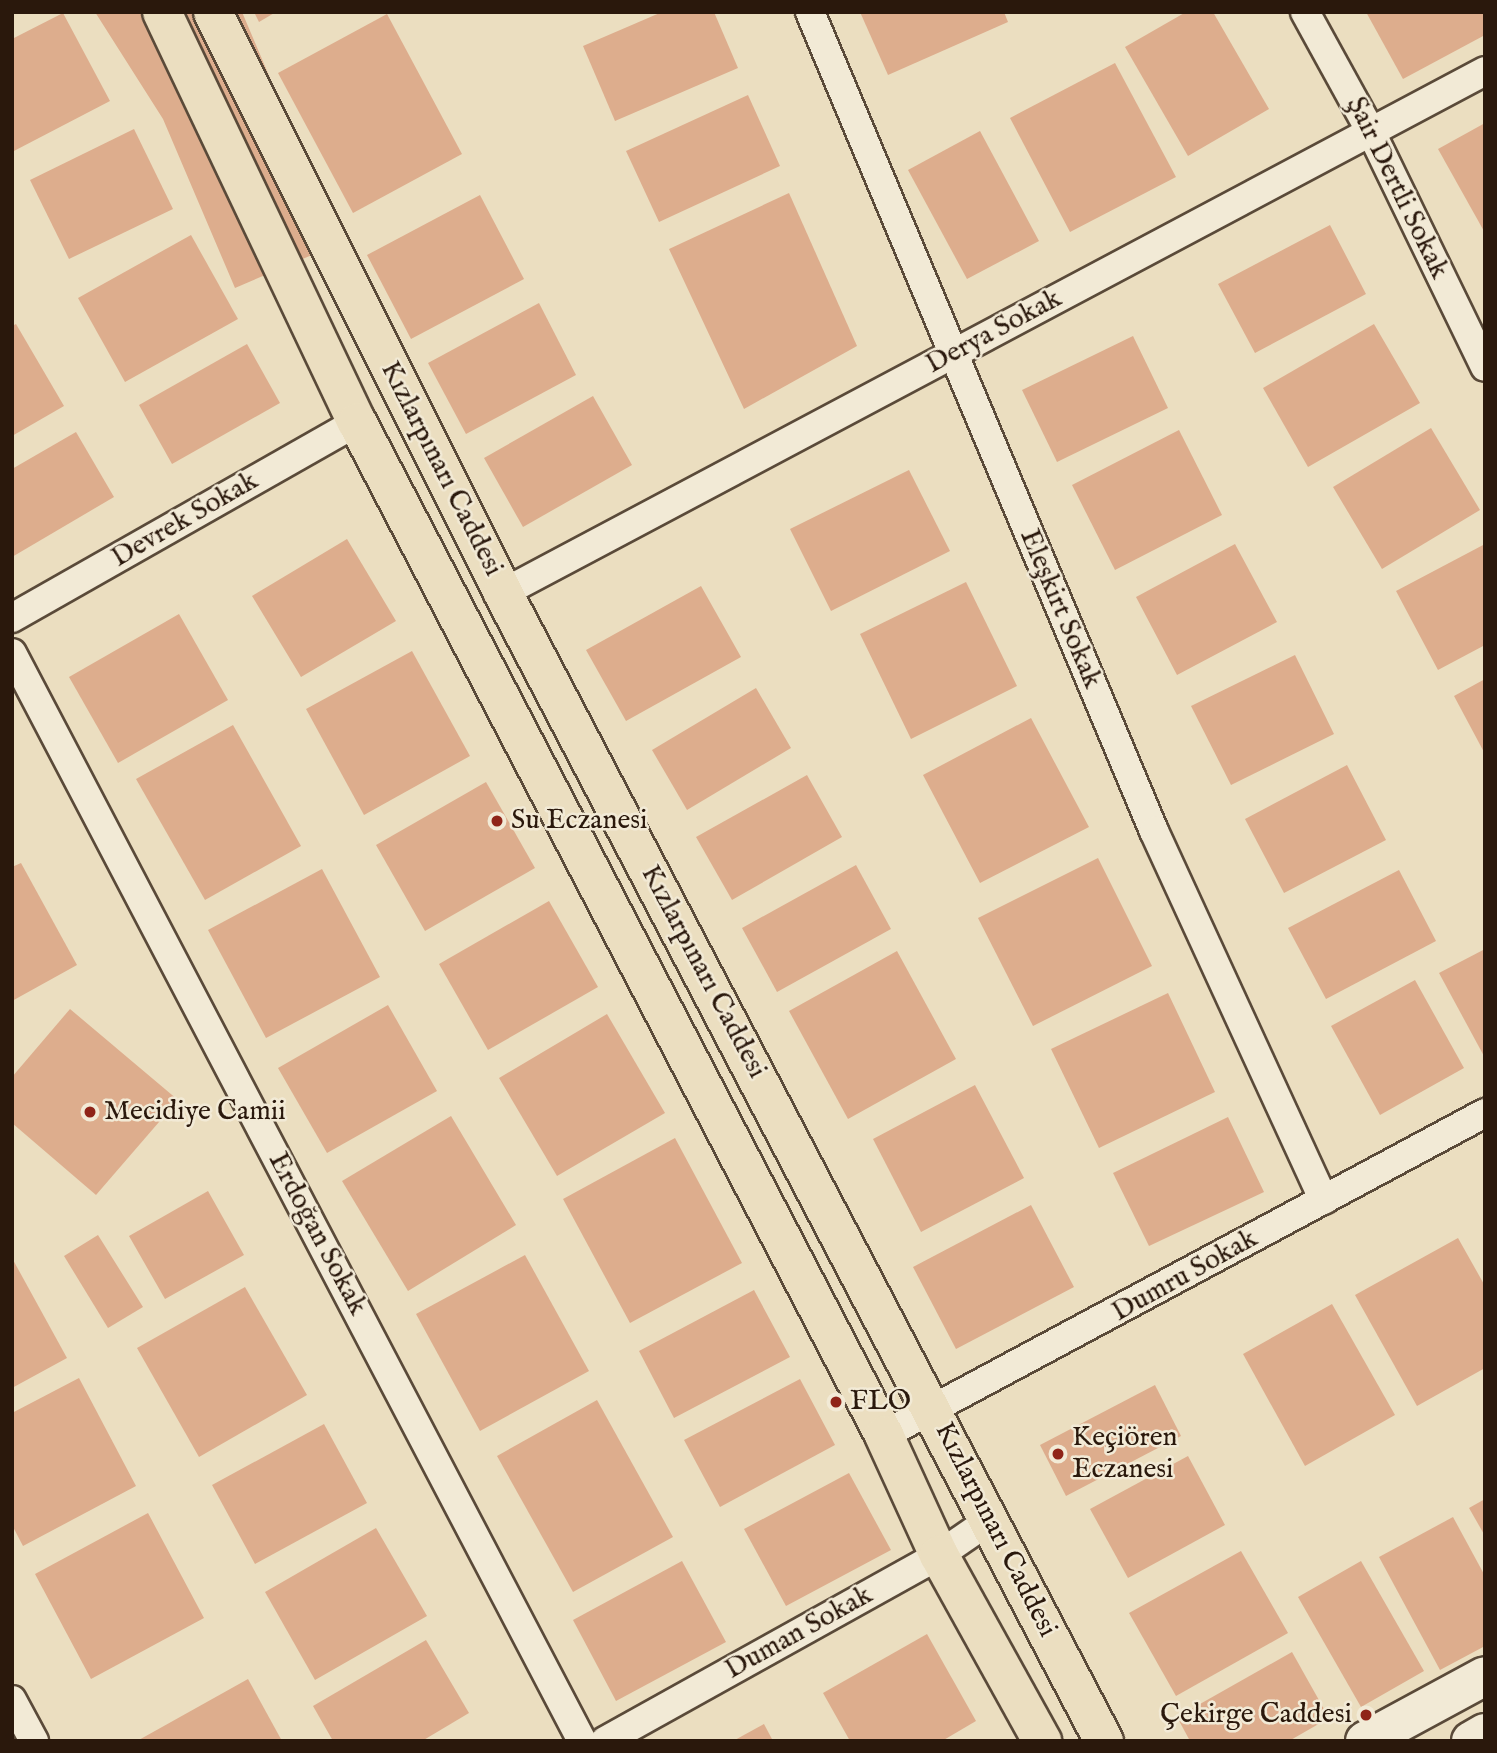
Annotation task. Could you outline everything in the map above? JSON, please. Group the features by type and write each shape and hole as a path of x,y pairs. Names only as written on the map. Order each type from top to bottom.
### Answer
{"main road":[{"name":"Kızlarpınarı Caddesi","path":"163,12 358,422 884,1435 939,1555 1042,1741"},
{"name":"Kızlarpınarı Caddesi","path":"213,12 503,593 1104,1741"},
{"path":"1365,1741 1485,1676"},
{"path":"1471,1741 1485,1733"}],"street":[{"name":"Eleşkirt Sokak","path":"810,12 1154,831 1324,1200"},
{"name":"Şair Dertli Sokak","path":"1305,12 1371,132 1485,367"},
{"name":"Derya Sokak","path":"503,593 1485,71"},
{"name":"Devrek Sokak","path":"12,618 358,422"},
{"name":"Erdoğan Sokak","path":"12,653 582,1741"},
{"name":"Dumru Sokak","path":"884,1435 934,1412 1485,1113"},
{"name":"Duman Sokak","path":"605,1741 939,1555 990,1520"},
{"path":"12,1700 34,1741"}],"building":[{"path":"95,12 242,12 340,243 235,288 163,119"},
{"path":"254,12 276,12 259,22"},
{"path":"662,12 714,12 738,68 615,121 583,46"},
{"path":"860,12 1004,12 1008,22 888,75"},
{"path":"1186,12 1213,12 1269,109 1188,156 1125,47"},
{"path":"1366,12 1485,12 1485,35 1403,79"},
{"path":"63,13 110,101 12,152 12,39"},
{"path":"387,14 462,154 353,213 278,73"},
{"path":"1115,63 1176,177 1070,232 1010,118"},
{"path":"748,95 780,166 659,222 626,151"},
{"path":"1485,123 1485,233 1438,149"},
{"path":"134,129 173,209 69,259 30,180"},
{"path":"980,131 1039,241 967,279 908,170"},
{"path":"789,193 857,346 744,409 669,249"},
{"path":"480,195 524,279 411,339 367,255"},
{"path":"1330,225 1366,294 1255,353 1218,284"},
{"path":"191,235 238,319 125,382 78,298"},
{"path":"539,303 576,375 466,434 428,363"},
{"path":"16,324 64,406 12,436 12,326"},
{"path":"1374,324 1420,403 1308,467 1263,388"},
{"path":"1133,336 1168,408 1057,462 1022,390"},
{"path":"247,344 280,403 172,464 139,405"},
{"path":"593,396 632,465 523,527 484,458"},
{"path":"1431,428 1480,510 1382,569 1333,487"},
{"path":"1179,430 1222,515 1115,570 1072,485"},
{"path":"76,432 114,497 12,557 12,469"},
{"path":"909,470 950,551 831,611 790,529"},
{"path":"347,539 396,621 301,677 252,596"},
{"path":"1235,544 1277,622 1177,675 1136,597"},
{"path":"1485,544 1485,645 1438,670 1396,591"},
{"path":"966,582 1017,686 911,739 860,634"},
{"path":"701,586 741,657 626,721 586,650"},
{"path":"179,614 228,700 118,763 69,677"},
{"path":"412,651 470,756 364,815 306,709"},
{"path":"1295,655 1334,734 1231,785 1191,706"},
{"path":"1485,679 1485,754 1454,696"},
{"path":"756,688 791,748 687,810 652,750"},
{"path":"1031,718 1089,827 980,883 923,775"},
{"path":"233,725 301,846 205,900 136,779"},
{"path":"1347,765 1386,840 1284,893 1245,819"},
{"path":"807,775 842,837 732,900 696,837"},
{"path":"486,782 535,868 425,931 376,845"},
{"path":"1098,858 1152,966 1033,1026 978,918"},
{"path":"21,863 77,965 12,1001 12,867"},
{"path":"856,865 891,929 777,992 742,928"},
{"path":"322,869 380,977 266,1038 208,930"},
{"path":"1399,870 1436,941 1326,999 1288,928"},
{"path":"549,901 598,987 488,1050 439,964"},
{"path":"1485,949 1485,1058 1439,973"},
{"path":"897,951 956,1059 848,1119 789,1011"},
{"path":"1415,980 1464,1068 1380,1115 1331,1026"},
{"path":"1168,993 1215,1092 1099,1148 1051,1049"},
{"path":"388,1005 437,1091 327,1153 278,1068"},
{"name":"Mecidiye Camii","path":"70,1009 178,1100 96,1195 12,1123 12,1077"},
{"path":"607,1014 665,1113 557,1176 499,1078"},
{"path":"975,1085 1024,1178 921,1232 873,1139"},
{"path":"451,1116 516,1225 408,1291 342,1181"},
{"path":"1228,1117 1264,1192 1149,1246 1113,1173"},
{"path":"675,1138 742,1263 630,1323 563,1199"},
{"path":"208,1191 244,1255 165,1299 129,1236"},
{"path":"1031,1205 1074,1287 956,1349 913,1267"},
{"path":"98,1235 143,1307 108,1328 64,1256"},
{"path":"1458,1238 1485,1286 1485,1368 1417,1406 1355,1295"},
{"path":"525,1255 589,1371 480,1431 416,1314"},
{"path":"12,1258 67,1358 12,1388"},
{"path":"245,1287 307,1395 199,1457 137,1348"},
{"path":"754,1290 790,1357 674,1418 639,1351"},
{"path":"1332,1304 1395,1415 1305,1466 1243,1354"},
{"path":"79,1378 136,1486 23,1546 12,1525 12,1413"},
{"path":"800,1379 835,1445 720,1507 684,1440"},
{"path":"1155,1385 1181,1436 1066,1496 1040,1445"},
{"path":"597,1400 673,1537 573,1592 497,1456"},
{"path":"324,1424 367,1503 255,1564 212,1485"},
{"path":"1188,1456 1225,1525 1128,1578 1090,1509"},
{"path":"849,1473 891,1550 786,1606 744,1529"},
{"path":"1485,1499 1485,1536 1469,1508"},
{"path":"148,1513 204,1618 91,1679 35,1574"},
{"path":"1453,1517 1485,1576 1485,1646 1440,1670 1379,1557"},
{"path":"376,1528 427,1616 315,1680 265,1592"},
{"path":"1241,1551 1288,1633 1176,1696 1129,1613"},
{"path":"682,1561 726,1642 616,1701 573,1620"},
{"path":"1361,1561 1424,1671 1361,1707 1298,1597"},
{"path":"927,1634 976,1721 942,1741 850,1741 823,1693"},
{"path":"426,1640 469,1713 422,1741 333,1741 313,1706"},
{"path":"1292,1652 1329,1718 1289,1741 1190,1741 1177,1717"},
{"path":"248,1679 282,1741 137,1741"},
{"path":"764,1724 773,1741 733,1741"}],"place":[{"name":"Su Eczanesi","path":"497,821"},
{"name":"Mecidiye Camii","path":"90,1112"},
{"name":"FLO","path":"836,1402"},
{"name":"Keçiören Eczanesi","path":"1058,1454"},
{"name":"Çekirge Caddesi","path":"1366,1715"}]}
